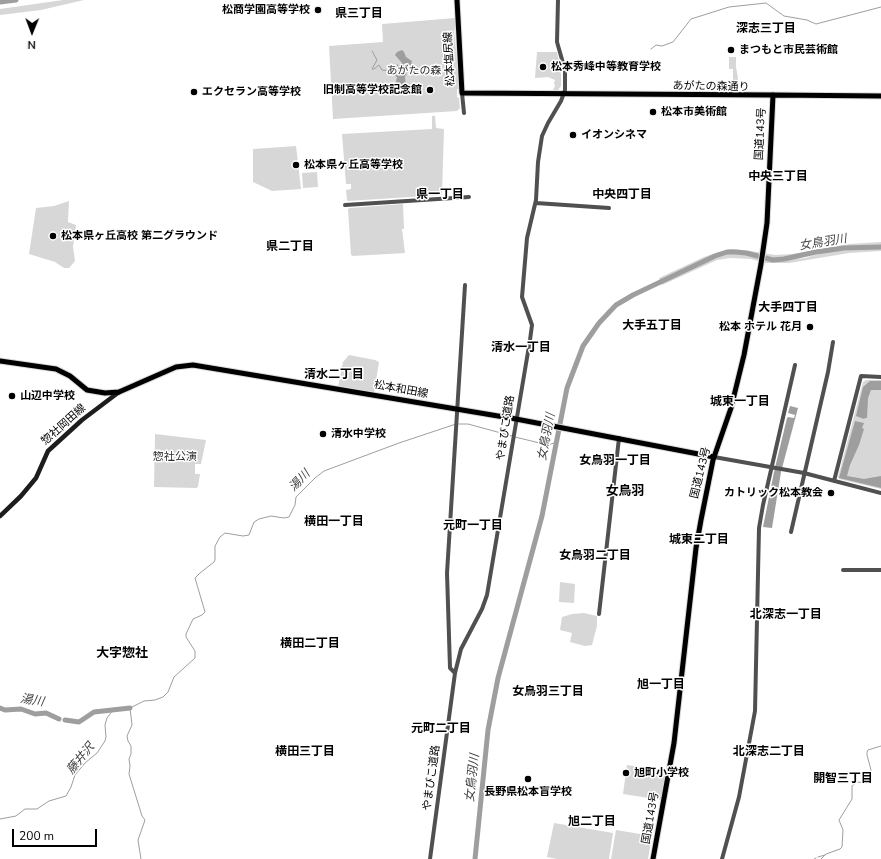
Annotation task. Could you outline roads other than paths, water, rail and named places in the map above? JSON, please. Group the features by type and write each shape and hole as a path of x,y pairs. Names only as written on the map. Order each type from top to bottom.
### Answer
{"main road":[{"name":"松本塩尻線","path":"457,0 462,93"},
{"name":"あがたの森通り","path":"462,93 881,98"},
{"name":"国道143号","path":"653,859 674,743 698,536 714,456 735,395 762,262 767,223 773,96"},
{"name":"松本和田線","path":"0,361 56,369 70,376 87,390 96,392 119,392 172,368 190,364 551,426 714,456"},
{"name":"惣社岡田線","path":"0,516 36,478 48,451 82,420 119,392"}],"street":[{"name":"やまびこ道路","path":"430,859 455,673 461,649 482,609 487,594 532,332 532,325 522,297 527,238 536,203 538,162 542,136 564,95 565,70 557,42 558,0"},
{"path":"462,93 464,113"},
{"path":"345,205 469,197"},
{"path":"536,203 609,208"},
{"path":"455,673 450,668 447,573 465,285"},
{"path":"791,532 828,372 833,342"},
{"path":"722,859 739,797 755,711 758,528 795,365"},
{"path":"834,481 861,376 881,377"},
{"path":"599,614 619,438"},
{"path":"714,456 804,473 881,493"},
{"path":"843,570 881,570"}],"waterway":[{"path":"0,2 16,0"},
{"path":"651,49 656,45 662,46 673,42 691,19 729,7 766,3 784,16 807,20 816,24 881,7"},
{"path":"372,51 377,60 372,69 379,65 382,70 390,71"},
{"name":"湯川","path":"475,859 488,730 498,678 542,516 567,388 583,346 599,323 616,305 633,295 715,256 727,252 746,253 773,260 844,248 881,247"},
{"name":"湯川","path":"141,859 138,840 145,820 142,816 129,774 131,746 127,736 132,725 130,708 144,701 155,700 163,697 168,692 174,677 195,658 195,651 186,637 186,634 193,619 205,612 195,578 214,562 215,546 220,537 225,533 243,536 249,535 254,522 259,519 271,516 284,518 289,517 295,505 296,497 324,471 399,443 456,424"},
{"name":"湯川","path":"459,424 468,424 512,436"},
{"name":"湯川","path":"515,437 548,445 557,442"},
{"name":"湯川","path":"0,708 5,710 21,709 35,714 46,713 59,719"},
{"name":"湯川","path":"65,720 79,722 94,712 130,708"},
{"name":"藤井沢","path":"0,819 16,816 25,809 37,809 49,801 66,796 75,775 85,763 97,753 105,741 105,725 107,718 113,710"},
{"path":"821,859 826,854 842,847 843,830 839,820 852,799 852,786 857,782 867,783 870,780 871,770 867,752 868,750 881,746"},
{"path":"818,857 825,855"}],"place":[{"name":"松商学園高等学校","path":"318,10"},
{"name":"まつもと市民芸術館","path":"731,50"},
{"name":"松本秀峰中等教育学校","path":"543,67"},
{"name":"旧制高等学校記念館","path":"430,90"},
{"name":"エクセラン高等学校","path":"194,92"},
{"name":"松本市美術館","path":"653,112"},
{"name":"イオンシネマ","path":"573,135"},
{"name":"松本県ヶ丘高等学校","path":"296,165"},
{"name":"松本県ヶ丘高校 第二グラウンド","path":"53,236"},
{"name":"松本 ホテル 花月","path":"810,327"},
{"name":"山辺中学校","path":"12,396"},
{"name":"清水中学校","path":"323,434"},
{"name":"カトリック松本教会","path":"831,493"},
{"name":"旭町小学校","path":"626,773"},
{"name":"長野県松本盲学校","path":"528,779"}],"district":[{"name":"県三丁目","path":"359,14"},
{"name":"深志三丁目","path":"766,29"},
{"name":"中央三丁目","path":"778,177"},
{"name":"県一丁目","path":"440,195"},
{"name":"中央四丁目","path":"622,195"},
{"name":"県二丁目","path":"290,247"},
{"name":"大手四丁目","path":"788,308"},
{"name":"大手五丁目","path":"652,326"},
{"name":"清水一丁目","path":"521,348"},
{"name":"清水二丁目","path":"334,375"},
{"name":"城東一丁目","path":"740,402"},
{"name":"女鳥羽一丁目","path":"615,461"},
{"name":"女鳥羽","path":"625,492"},
{"name":"横田一丁目","path":"334,522"},
{"name":"元町一丁目","path":"473,526"},
{"name":"城東二丁目","path":"699,540"},
{"name":"女鳥羽二丁目","path":"595,556"},
{"name":"北深志一丁目","path":"786,615"},
{"name":"横田二丁目","path":"310,644"},
{"name":"大字惣社","path":"122,654"},
{"name":"旭一丁目","path":"661,685"},
{"name":"女鳥羽三丁目","path":"548,692"},
{"name":"元町二丁目","path":"441,729"},
{"name":"横田三丁目","path":"305,752"},
{"name":"北深志二丁目","path":"769,752"},
{"name":"開智三丁目","path":"843,779"},
{"name":"旭二丁目","path":"592,822"}],"park label":[{"name":"あがたの森","path":"414,71"},
{"name":"惣社公演","path":"175,457"}],"water label":[{"name":"女鳥羽川","path":"823,243"},
{"name":"女鳥羽川","path":"547,437"},
{"name":"女鳥羽川","path":"473,778"}]}
